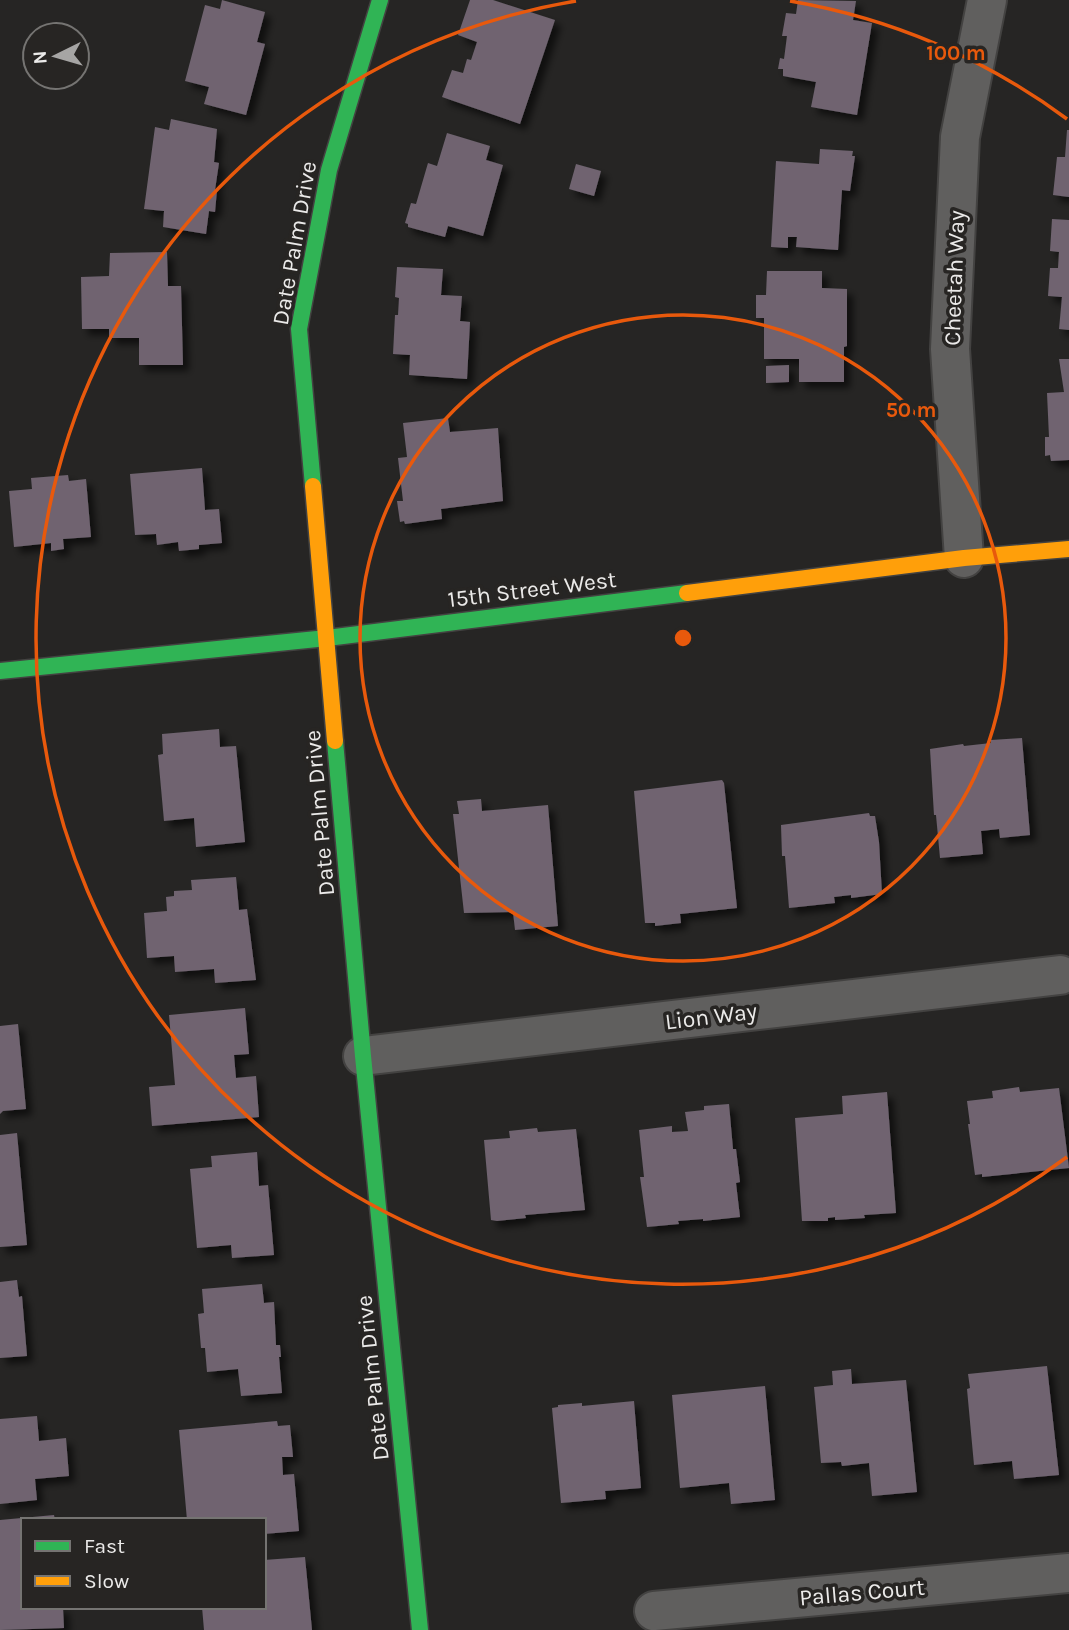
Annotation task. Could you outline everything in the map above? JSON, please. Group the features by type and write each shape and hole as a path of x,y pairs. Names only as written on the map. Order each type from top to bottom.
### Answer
{"street":[{"name":"Date Palm Drive","path":"380,0 329,170 299,330 363,1056 419,1630"},
{"name":"Cheetah Way","path":"964,558 951,335 960,137 987,0"},
{"name":"15th Street West","path":"0,671 327,638 964,558 1069,549"},
{"name":"Lion Way","path":"363,1056 1060,975"},
{"name":"Pallas Court","path":"654,1611 1069,1573"}],"building":[{"path":"222,0 265,12 257,42 265,44 246,115 204,104 209,87 185,81 205,5 220,9"},
{"path":"470,0 493,0 555,20 520,124 442,97 452,70 463,73 467,59 471,60 477,42 458,35"},
{"path":"798,0 856,1 853,20 872,23 857,115 811,107 816,82 783,76 783,69 778,69 780,58 784,59 787,36 782,36 786,13 796,14"},
{"path":"171,119 217,129 214,162 219,163 215,212 209,211 206,234 163,227 164,211 144,209 155,127 169,130"},
{"path":"1067,130 1069,197 1053,195 1057,157 1065,157"},
{"path":"447,133 490,146 486,160 503,165 483,236 448,226 445,237 408,227 405,223 411,203 416,204 428,163 437,166"},
{"path":"820,149 853,151 852,156 855,156 850,191 842,190 838,250 796,247 797,237 788,237 788,248 771,247 776,161 819,164"},
{"path":"576,164 601,171 594,196 569,189"},
{"path":"1052,219 1069,220 1069,330 1059,329 1062,297 1048,296 1050,268 1058,268 1059,252 1050,251"},
{"path":"167,252 168,286 181,286 183,365 139,365 139,338 109,338 109,329 82,329 81,277 109,276 110,253"},
{"path":"397,267 443,269 441,295 462,296 460,321 470,322 467,379 409,375 410,355 393,354 395,315 398,315 399,298 395,297"},
{"path":"767,271 822,271 822,288 847,289 844,382 799,382 799,359 764,359 764,318 756,318 756,295 766,295"},
{"path":"1059,359 1069,359 1069,460 1051,461 1050,455 1045,456 1045,437 1049,437 1047,393 1064,392"},
{"path":"789,365 789,382 766,383 766,366"},
{"path":"448,418 450,432 498,428 503,501 441,509 442,519 405,524 404,521 400,522 397,501 403,501 398,458 407,457 403,423"},
{"path":"202,468 205,510 219,509 222,543 199,545 199,549 179,551 178,542 157,545 156,534 135,535 130,474"},
{"path":"68,475 69,481 86,479 91,537 63,539 64,549 51,551 51,543 14,547 9,491 32,489 31,478"},
{"path":"219,729 220,747 236,746 245,842 196,847 194,818 164,821 158,755 163,754 162,734"},
{"path":"1022,738 1030,835 1000,838 999,829 981,831 983,854 940,858 930,749"},
{"path":"722,780 737,908 680,914 681,923 655,926 655,923 645,923 634,791"},
{"path":"481,799 482,811 548,805 558,926 515,930 513,912 464,913 453,814 459,814 457,801"},
{"path":"869,813 870,816 875,816 882,894 834,897 835,903 789,908 781,825"},
{"path":"236,877 239,910 247,909 256,980 215,983 214,969 175,972 174,956 147,958 144,913 167,911 166,897 174,896 174,891 192,890 191,880"},
{"path":"245,1008 249,1054 234,1055 236,1078 256,1076 259,1117 152,1126 149,1087 175,1085 169,1015"},
{"path":"18,1024 26,1109 3,1111 0,1114 0,1026"},
{"path":"1019,1087 1020,1092 1059,1088 1069,1168 982,1177 982,1174 975,1175 967,1101 993,1098 992,1091"},
{"path":"887,1092 896,1213 864,1215 865,1218 835,1220 835,1217 828,1218 828,1221 802,1221 795,1118 843,1114 842,1096"},
{"path":"729,1104 733,1149 736,1149 740,1182 736,1183 740,1217 678,1221 679,1224 647,1227 640,1177 644,1177 639,1130 672,1126 672,1132 688,1131 685,1112 704,1110 704,1106"},
{"path":"537,1128 538,1132 576,1129 585,1210 491,1220 484,1140 510,1138 509,1131"},
{"path":"17,1133 27,1245 0,1247 0,1135"},
{"path":"257,1152 259,1186 268,1185 274,1255 232,1258 231,1245 197,1248 190,1169 212,1167 211,1156"},
{"path":"17,1280 19,1297 22,1296 27,1356 0,1358 0,1282"},
{"path":"262,1284 264,1303 274,1302 276,1345 280,1345 282,1393 241,1396 238,1369 207,1372 205,1348 201,1348 198,1314 204,1313 202,1289"},
{"path":"1047,1366 1059,1475 1014,1479 1012,1461 974,1465 968,1374"},
{"path":"851,1369 852,1384 906,1380 917,1492 872,1496 869,1463 842,1466 841,1462 821,1463 814,1387 833,1385 832,1371"},
{"path":"765,1386 775,1500 731,1504 729,1483 680,1488 672,1395"},
{"path":"634,1401 641,1488 605,1491 606,1499 561,1503 552,1408 558,1405 582,1403 582,1406"},
{"path":"37,1416 39,1441 66,1438 69,1476 35,1479 37,1500 0,1504 0,1419"},
{"path":"277,1421 278,1426 290,1425 293,1457 282,1457 283,1475 294,1474 299,1531 266,1534 266,1518 187,1518 179,1430"},
{"path":"54,1515 55,1518 22,1518"},
{"path":"21,1518 21,1609 63,1609 64,1628 0,1630 0,1520"},
{"path":"305,1557 312,1630 204,1630 202,1609 266,1609 266,1560"}],"traffic: fast":[{"path":"313,486 299,329 329,170 380,0"},
{"path":"0,671 327,638 687,593"},
{"path":"335,741 363,1056 420,1630"}],"traffic: slow":[{"path":"313,486 335,741"},
{"path":"687,593 964,558 1069,549"}]}
